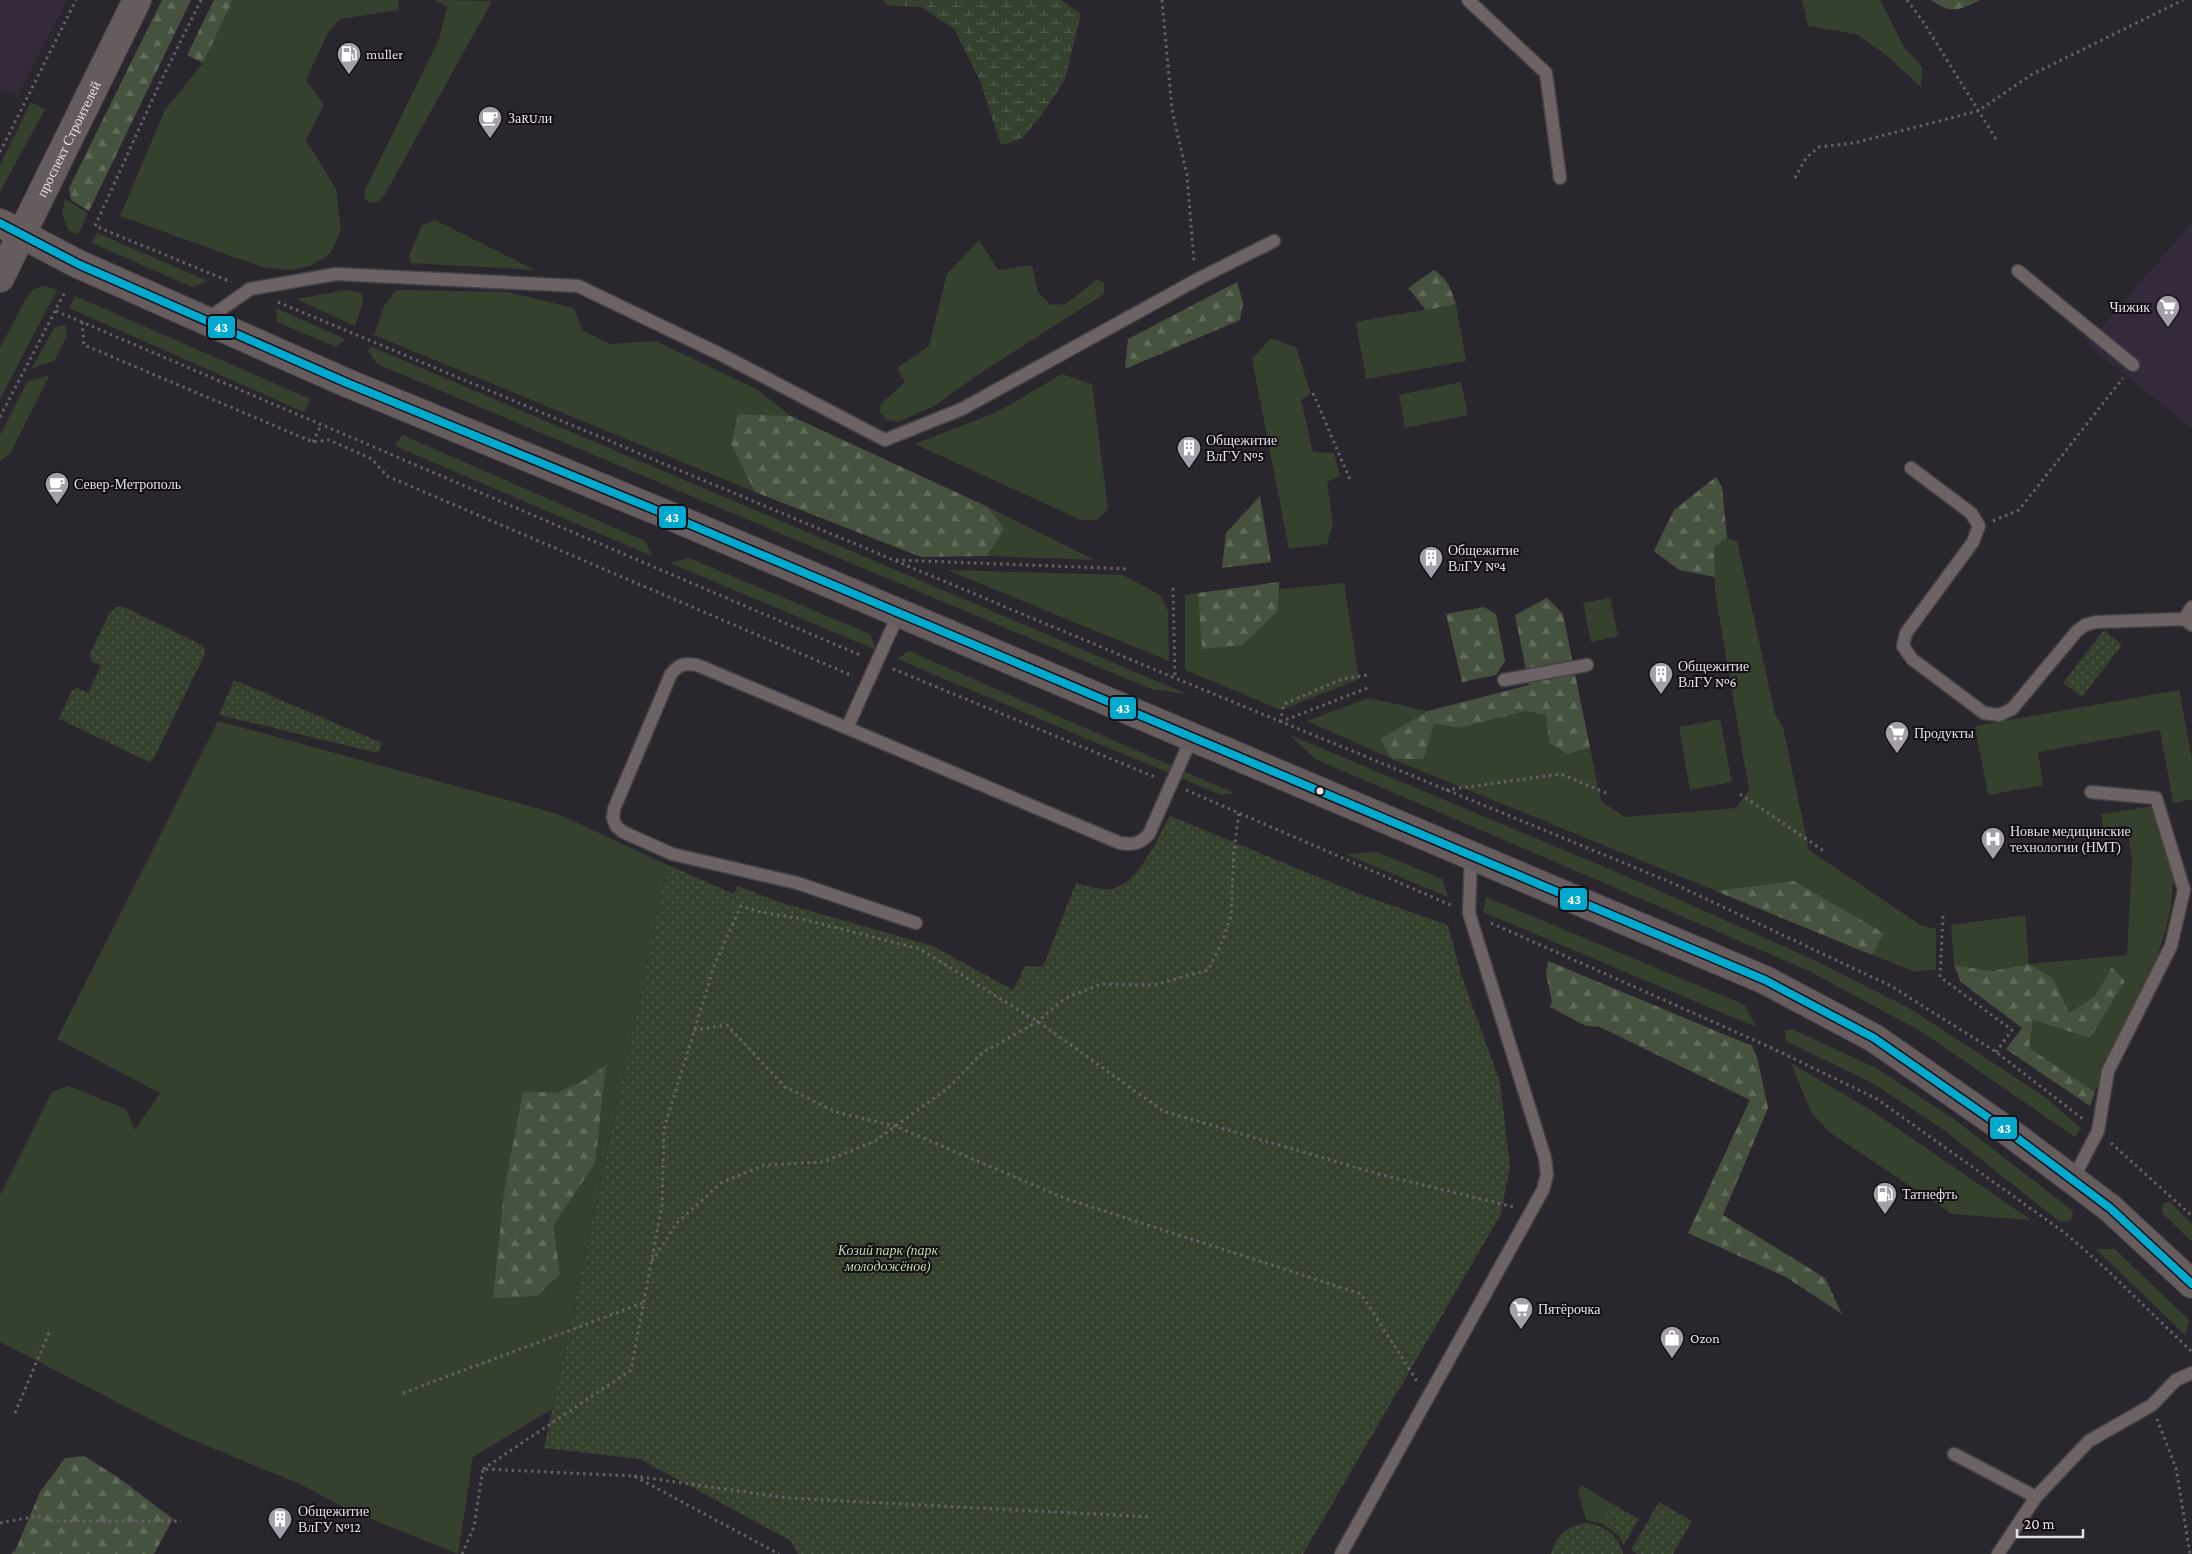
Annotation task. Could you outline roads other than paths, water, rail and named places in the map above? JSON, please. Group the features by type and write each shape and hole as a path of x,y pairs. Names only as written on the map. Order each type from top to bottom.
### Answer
{"main road":[{"name":"проспект Строителей","path":"0,278 11,229 137,0"},
{"path":"11,229 78,264 356,386 899,613 1764,980 1874,1038 2010,1132 2110,1208 2192,1284"}],"lane":[{"path":"1468,0 1546,73 1560,178"},
{"path":"206,320 250,289 336,274 578,286 724,356 885,440 962,409 1195,281 1274,241"},
{"path":"2018,271 2132,365"},
{"path":"1911,468 1971,514 1979,526 1973,542 1906,633 1903,646 1912,659 1984,713 1999,714 2012,709 2077,631 2085,625 2096,622 2188,622 2192,607"},
{"path":"848,728 899,613"},
{"path":"916,923 797,883 672,854 624,832 616,826 613,818 614,809 671,674 677,666 685,664 697,665 1120,842 1132,845 1142,842 1149,834 1192,737"},
{"path":"1504,680 1587,665"},
{"path":"2073,1179 2098,1131 2108,1071 2171,946 2184,890 2156,798 2091,792"},
{"path":"1341,1554 1532,1211 1543,1190 1547,1175 1545,1158 1469,913 1471,855"},
{"path":"1998,1554 2036,1497 2089,1441 2152,1405 2176,1380 2192,1372"},
{"path":"1954,1454 2036,1497"}],"place":[{"name":"muller","path":"349,75"},
{"name":"ЗаRUли","path":"490,139"},
{"name":"Чижик","path":"2168,328"},
{"name":"Общежитие ВлГУ №5","path":"1189,469"},
{"name":"Север-Метрополь","path":"57,505"},
{"name":"Общежитие ВлГУ №4","path":"1431,579"},
{"name":"Общежитие ВлГУ №6","path":"1661,695"},
{"name":"Продукты","path":"1897,754"},
{"name":"Новые медицинские технологии (НМТ)","path":"1993,860"},
{"name":"Татнефть","path":"1885,1215"},
{"name":"Пятёрочка","path":"1521,1330"},
{"name":"Ozon","path":"1672,1359"},
{"name":"Общежитие ВлГУ №12","path":"280,1540"}],"park label":[{"name":"Козий парк (парк молодожёнов)","path":"888,1258"}]}
